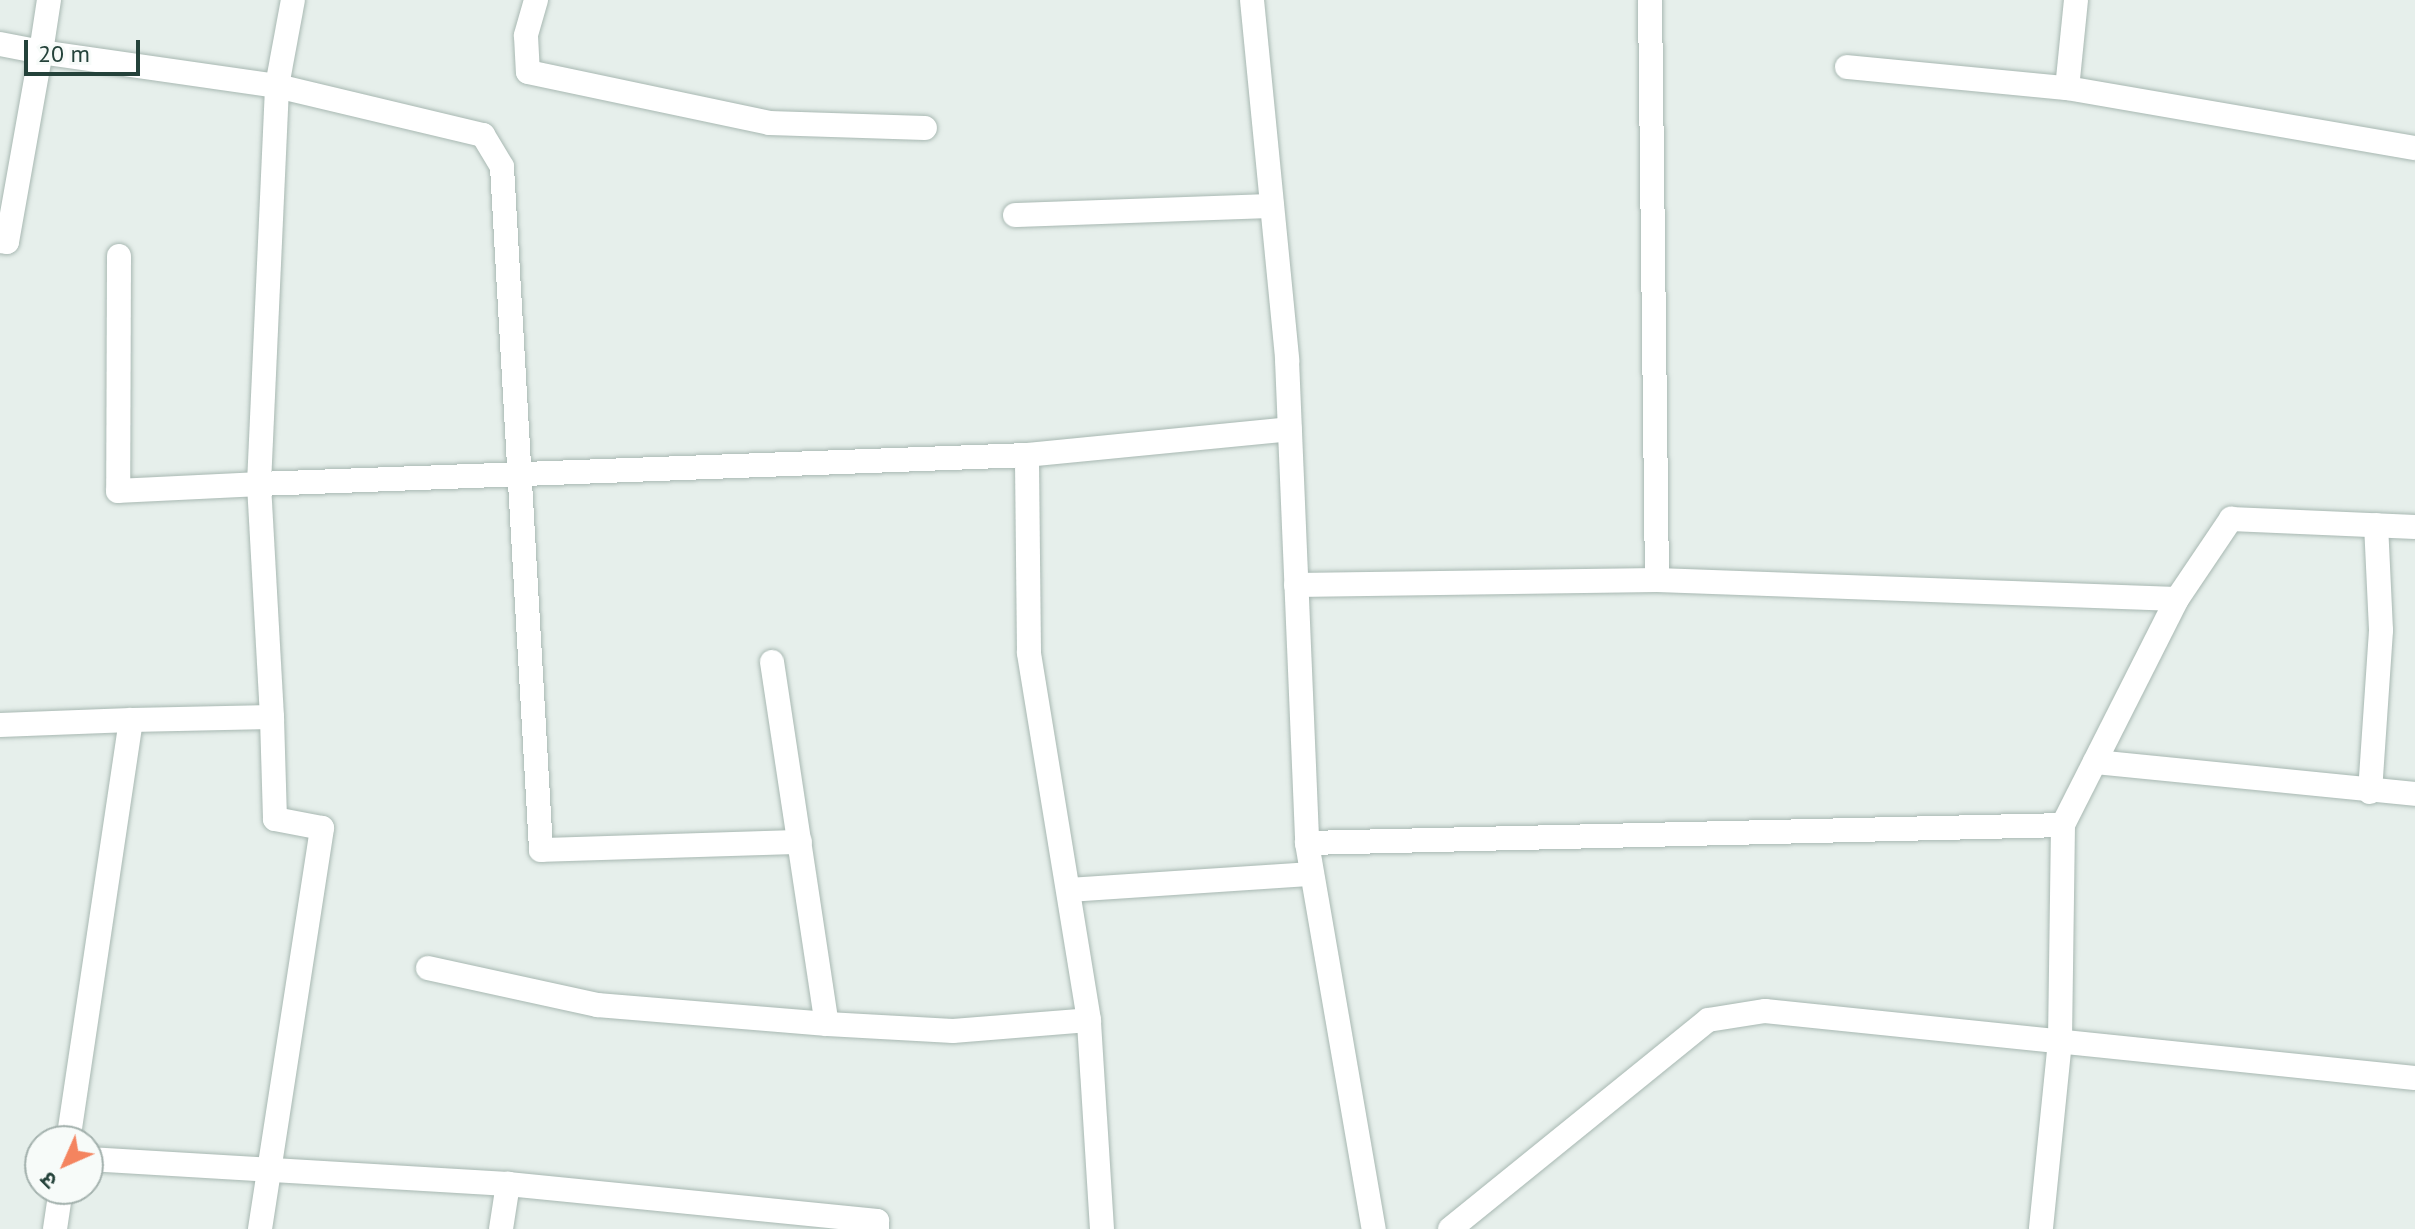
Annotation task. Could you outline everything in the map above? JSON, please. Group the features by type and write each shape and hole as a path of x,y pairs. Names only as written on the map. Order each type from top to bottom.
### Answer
{"street":[{"path":"0,241 7,242 49,0"},
{"path":"260,1229 322,828 275,819 259,484 277,86 293,0"},
{"path":"536,0 526,36 528,72 769,123 925,128"},
{"path":"1252,0 1290,429 1307,843 1374,1229"},
{"path":"1650,0 1657,580"},
{"path":"2067,88 2076,0"},
{"path":"0,44 277,86 483,135 502,167 516,475 541,850 800,842"},
{"path":"1847,67 2067,88 2415,148"},
{"path":"1015,215 1272,206"},
{"path":"119,256 118,491 1027,455 1290,429"},
{"path":"1027,455 1029,653 1089,1020 1102,1229"},
{"path":"2041,1229 2060,1041 2063,825 2177,599 2231,519 2415,527"},
{"path":"2370,792 2381,630 2376,525"},
{"path":"1296,585 1657,580 2177,599"},
{"path":"772,662 827,1024"},
{"path":"0,725 272,717"},
{"path":"70,1125 131,720"},
{"path":"2095,762 2370,792 2415,794"},
{"path":"1307,843 2063,825"},
{"path":"1069,890 1311,874"},
{"path":"428,968 597,1005 827,1024 953,1031 1089,1020"},
{"path":"1450,1229 1708,1020 1765,1011 2415,1078"},
{"path":"104,1160 270,1167 508,1184 877,1221 877,1229"},
{"path":"501,1229 508,1184"},
{"path":"711,1204 711,1229"},
{"path":"55,1229 59,1205"}]}
